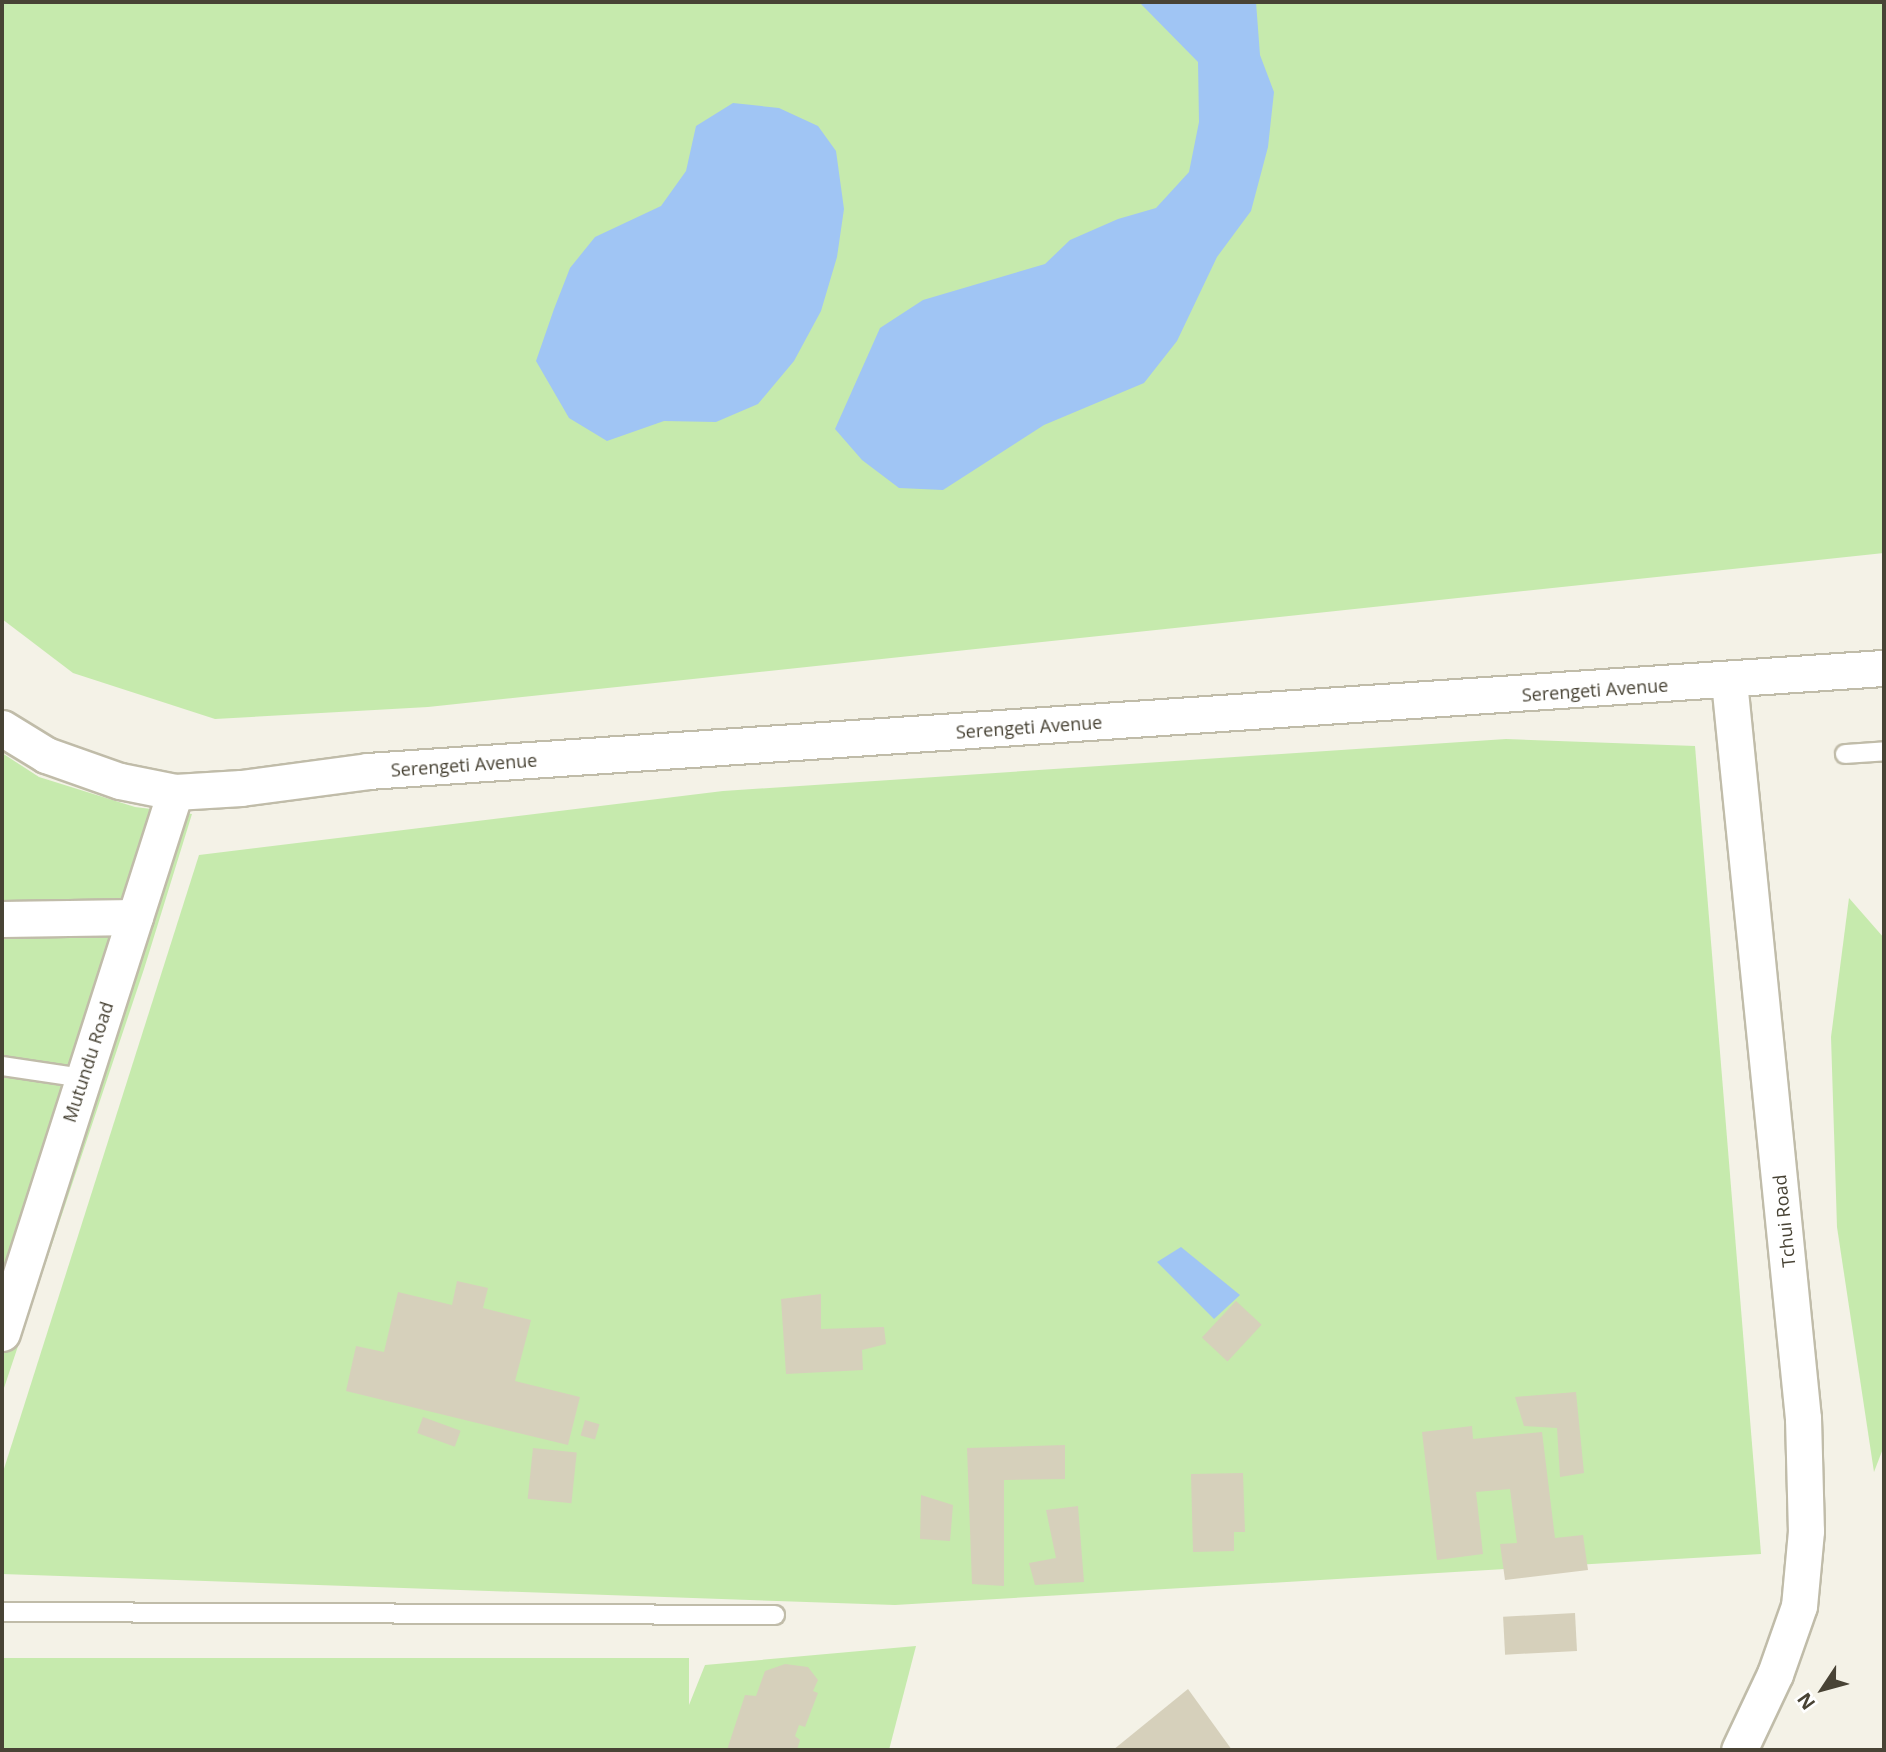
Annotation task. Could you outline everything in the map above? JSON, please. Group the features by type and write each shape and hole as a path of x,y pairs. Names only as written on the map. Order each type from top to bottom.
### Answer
{"street":[{"name":"Serengeti Avenue","path":"2,728 46,755 120,781 175,792 241,788 368,771 1729,681 1884,668"},
{"name":"Tchui Road","path":"1729,681 1802,1404 1806,1531 1799,1606 1775,1674 1739,1750"},
{"name":"Mutundu Road","path":"2,1333 175,792"},
{"path":"2,919 135,917"}],"lane":[{"path":"1845,754 1884,751"},
{"path":"2,1066 83,1078"},
{"path":"2,1612 775,1615"}],"green space":[{"path":"2,2 1884,2 1884,553 428,707 215,719 73,673 2,619"},
{"path":"1506,739 1695,746 1761,1554 895,1605 2,1574 2,1475 199,855 723,791"},
{"path":"2,753 39,777 135,807 192,814 144,969 2,1394"},
{"path":"1849,898 1884,938 1884,1446 1874,1472 1837,1227 1831,1037"},
{"path":"916,1646 889,1750 671,1750 705,1665"},
{"path":"2,1658 689,1658 689,1750 2,1750"}],"water":[{"path":"1139,2 1256,2 1260,55 1274,92 1268,147 1251,211 1217,257 1177,341 1144,383 1044,425 943,490 899,488 862,460 835,429 880,328 923,300 1045,264 1070,240 1118,219 1156,208 1189,172 1199,122 1198,62"},
{"path":"733,103 779,108 818,126 836,151 844,209 837,257 821,311 794,361 758,404 716,422 664,421 607,441 569,418 536,361 554,309 570,268 595,237 661,206 686,171 696,126"},
{"path":"1181,1247 1240,1295 1214,1319 1157,1262"}],"building":[{"path":"457,1281 488,1288 483,1308 531,1320 515,1381 580,1397 568,1445 346,1391 356,1346 384,1352 398,1292 452,1305"},
{"path":"821,1294 821,1329 884,1327 886,1344 862,1350 863,1370 786,1374 781,1299"},
{"path":"1236,1301 1262,1325 1227,1361 1202,1338"},
{"path":"1576,1392 1584,1473 1560,1477 1557,1428 1524,1426 1515,1397"},
{"path":"423,1417 461,1431 455,1447 417,1433"},
{"path":"585,1420 599,1424 595,1440 581,1435"},
{"path":"1472,1426 1473,1439 1542,1432 1555,1538 1583,1535 1588,1570 1505,1580 1500,1544 1517,1543 1510,1489 1476,1492 1483,1554 1437,1560 1422,1432"},
{"path":"1065,1445 1065,1479 1004,1480 1004,1586 972,1584 967,1448"},
{"path":"533,1448 577,1453 571,1503 528,1499"},
{"path":"1243,1473 1245,1532 1234,1532 1234,1551 1193,1552 1191,1474"},
{"path":"921,1495 953,1505 950,1541 920,1539"},
{"path":"1078,1506 1084,1582 1035,1585 1029,1563 1056,1558 1046,1510"},
{"path":"1575,1613 1577,1651 1505,1655 1503,1617"},
{"path":"785,1664 808,1667 818,1680 813,1691 818,1693 805,1727 799,1725 795,1736 800,1740 797,1750 727,1750 745,1695 756,1696 765,1671"},
{"path":"1188,1689 1232,1750 1113,1750"}]}
